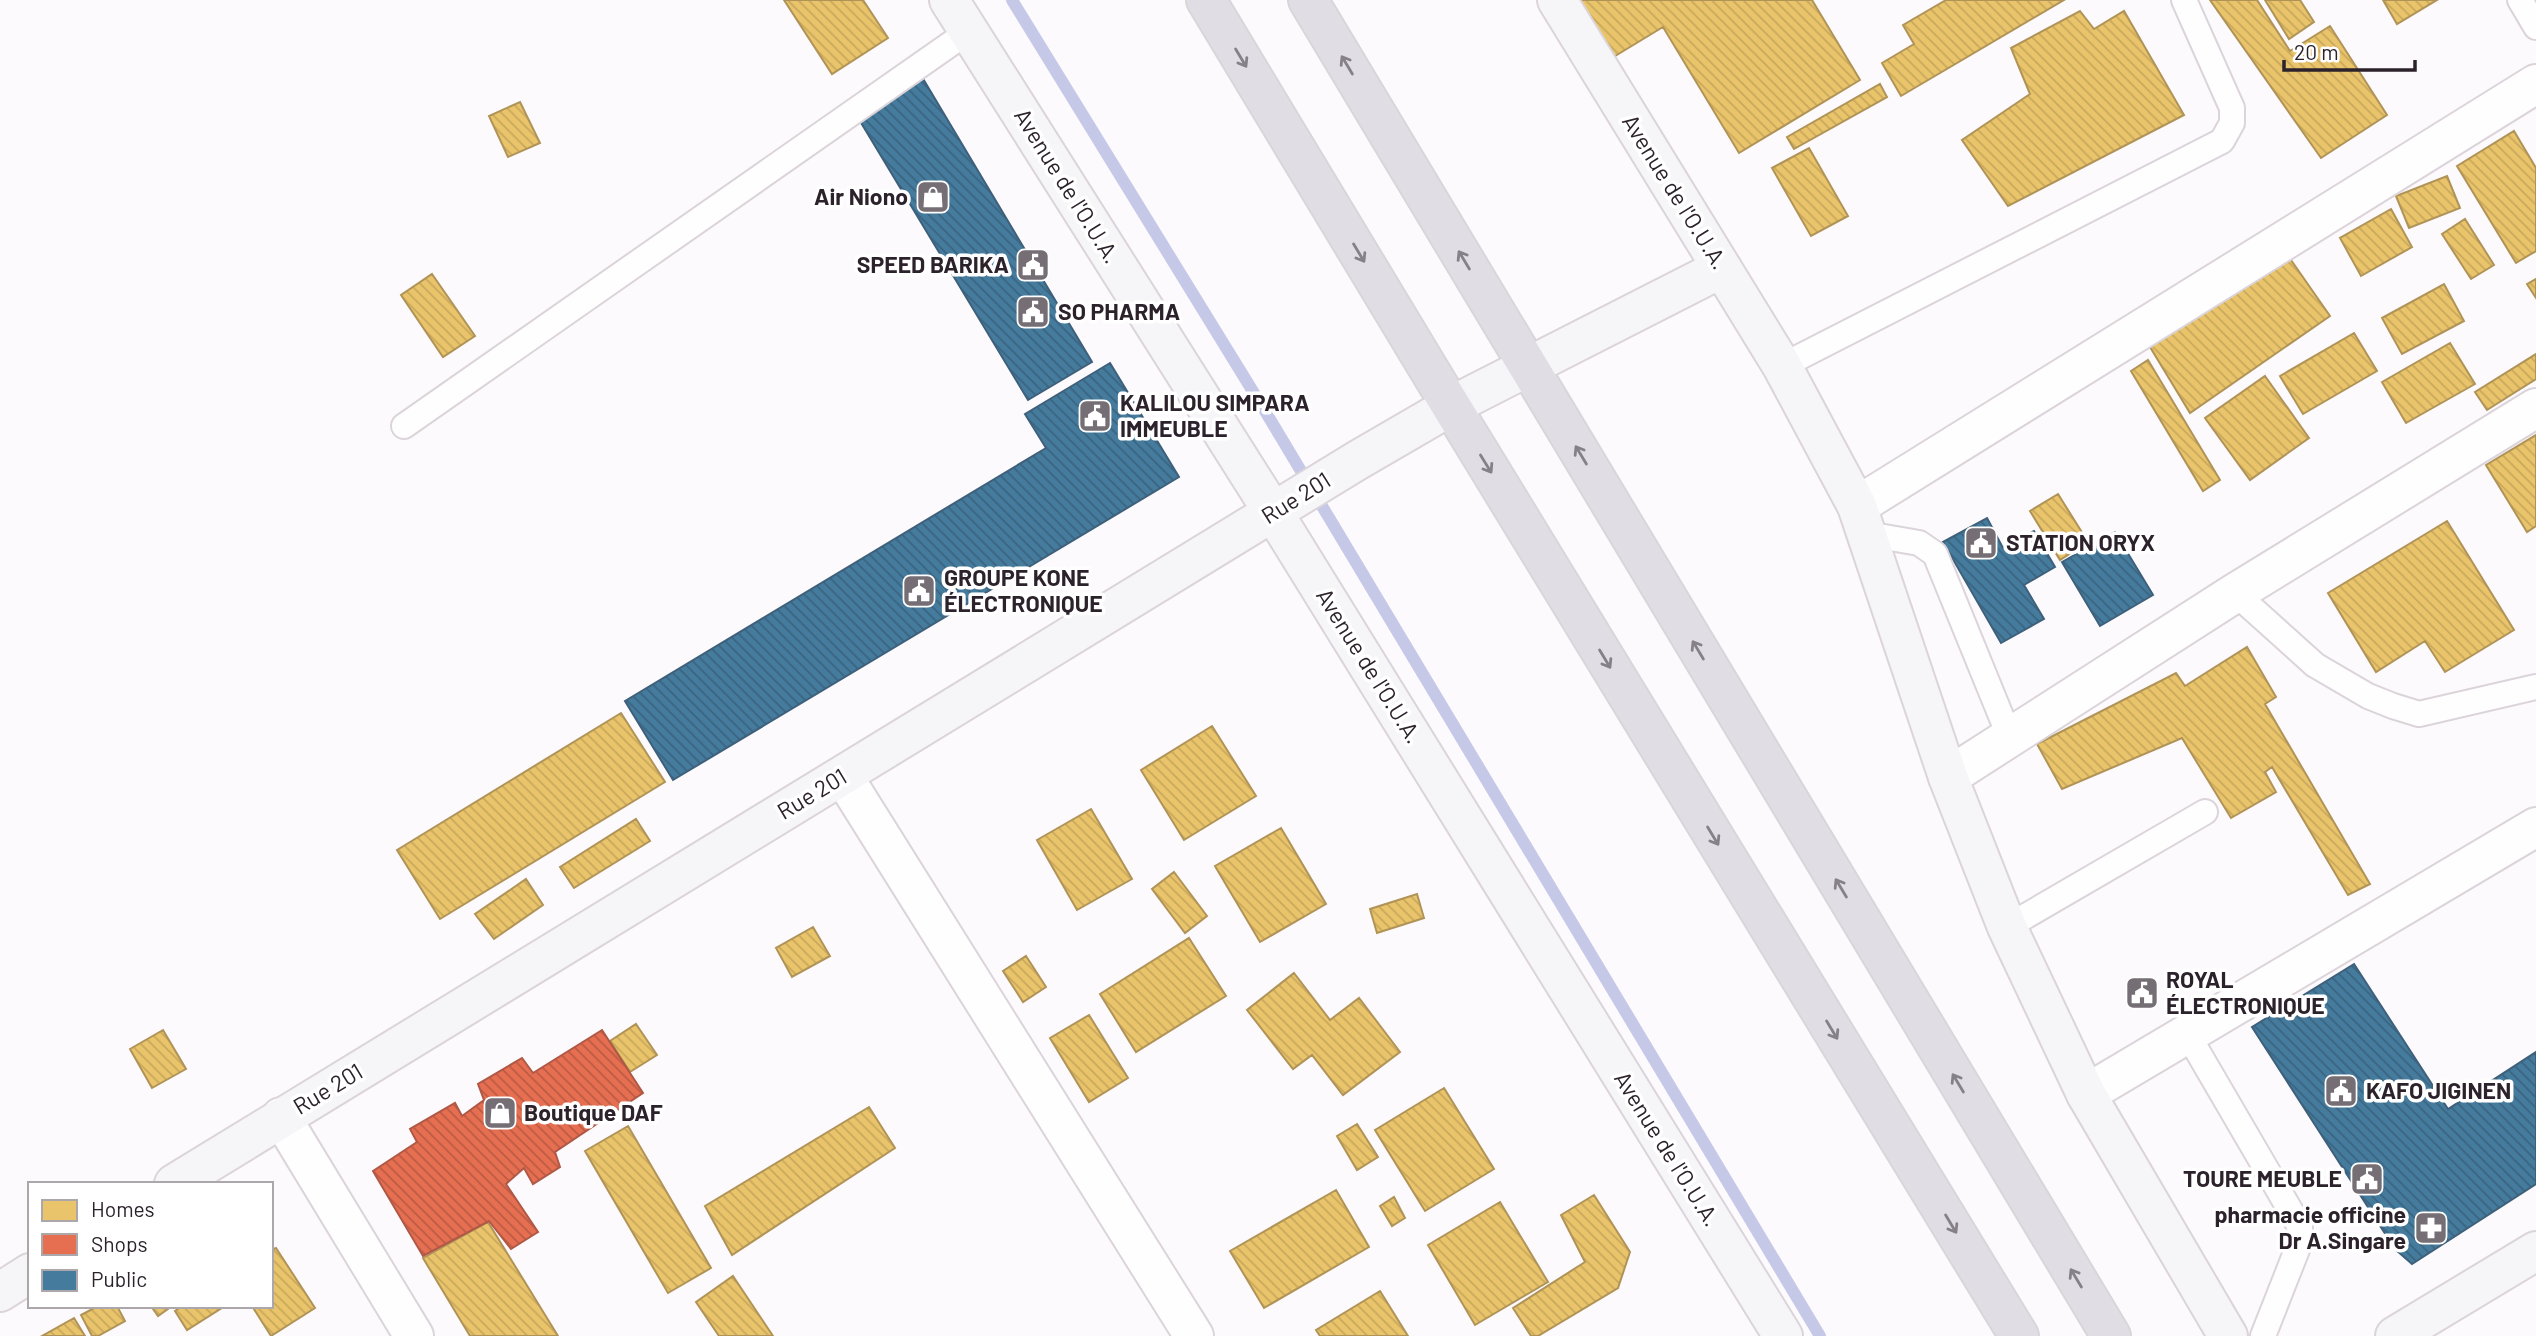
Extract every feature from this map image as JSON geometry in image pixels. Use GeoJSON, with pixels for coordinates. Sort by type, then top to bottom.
{"type":"FeatureCollection","features":[{"type":"Feature","properties":{"kind":"highway"},"geometry":{"type":"LineString","coordinates":[[1206,0],[2019,1336]]}},
{"type":"Feature","properties":{"kind":"highway"},"geometry":{"type":"LineString","coordinates":[[1308,0],[2111,1336]]}},
{"type":"Feature","properties":{"kind":"main road","name":"Avenue de l'O.U.A."},"geometry":{"type":"LineString","coordinates":[[1557,0],[1782,366],[1862,520],[1948,777],[2007,927],[2086,1094],[2228,1336]]}},
{"type":"Feature","properties":{"kind":"main road","name":"Avenue de l'O.U.A."},"geometry":{"type":"LineString","coordinates":[[959,16],[1273,512],[1783,1336]]}},
{"type":"Feature","properties":{"kind":"main road","name":"Rue 201"},"geometry":{"type":"LineString","coordinates":[[177,1182],[1451,406],[1722,268]]}},
{"type":"Feature","properties":{"kind":"main road"},"geometry":{"type":"LineString","coordinates":[[2396,1336],[2536,1251]]}},
{"type":"Feature","properties":{"kind":"main road"},"geometry":{"type":"LineString","coordinates":[[0,1292],[28,1274]]}},
{"type":"Feature","properties":{"kind":"street"},"geometry":{"type":"LineString","coordinates":[[1862,520],[2536,83]]}},
{"type":"Feature","properties":{"kind":"street"},"geometry":{"type":"LineString","coordinates":[[1948,777],[2235,593],[2536,408]]}},
{"type":"Feature","properties":{"kind":"street"},"geometry":{"type":"LineString","coordinates":[[843,776],[1194,1336]]}},
{"type":"Feature","properties":{"kind":"street"},"geometry":{"type":"LineString","coordinates":[[2086,1094],[2536,827]]}},
{"type":"Feature","properties":{"kind":"street"},"geometry":{"type":"LineString","coordinates":[[281,1117],[414,1336]]}},
{"type":"Feature","properties":{"kind":"lane"},"geometry":{"type":"LineString","coordinates":[[1782,366],[2222,141],[2232,123],[2232,108],[2183,0]]}},
{"type":"Feature","properties":{"kind":"lane"},"geometry":{"type":"LineString","coordinates":[[2520,0],[2536,27]]}},
{"type":"Feature","properties":{"kind":"lane"},"geometry":{"type":"LineString","coordinates":[[404,426],[959,16]]}},
{"type":"Feature","properties":{"kind":"lane"},"geometry":{"type":"LineString","coordinates":[[1862,520],[1919,543],[1935,554],[2010,737]]}},
{"type":"Feature","properties":{"kind":"lane"},"geometry":{"type":"LineString","coordinates":[[2235,593],[2315,664],[2368,696],[2393,706],[2419,714],[2536,687]]}},
{"type":"Feature","properties":{"kind":"lane"},"geometry":{"type":"LineString","coordinates":[[2007,927],[2205,812]]}},
{"type":"Feature","properties":{"kind":"lane"},"geometry":{"type":"LineString","coordinates":[[2188,1035],[2300,1227],[2300,1242],[2263,1336]]}},
{"type":"Feature","properties":{"kind":"building: Homes"},"geometry":{"type":"Polygon","coordinates":[[[784,0],[863,0],[888,38],[832,74],[784,0]]]}},
{"type":"Feature","properties":{"kind":"building: Homes"},"geometry":{"type":"Polygon","coordinates":[[[1563,0],[1812,0],[1860,80],[1739,153],[1663,27],[1602,64],[1563,0]]]}},
{"type":"Feature","properties":{"kind":"building: Homes"},"geometry":{"type":"Polygon","coordinates":[[[1946,0],[2064,0],[1901,96],[1882,63],[1914,44],[1903,25],[1946,0]]]}},
{"type":"Feature","properties":{"kind":"building: Homes"},"geometry":{"type":"Polygon","coordinates":[[[2210,0],[2257,0],[2290,51],[2330,26],[2387,115],[2321,158],[2210,0]]]}},
{"type":"Feature","properties":{"kind":"building: Homes"},"geometry":{"type":"Polygon","coordinates":[[[2265,0],[2300,0],[2314,22],[2289,39],[2265,0]]]}},
{"type":"Feature","properties":{"kind":"building: Homes"},"geometry":{"type":"Polygon","coordinates":[[[2383,0],[2437,0],[2397,24],[2383,0]]]}},
{"type":"Feature","properties":{"kind":"building: Homes"},"geometry":{"type":"Polygon","coordinates":[[[2080,11],[2094,29],[2124,11],[2184,115],[2008,206],[1962,140],[2030,94],[2011,48],[2080,11]]]}},
{"type":"Feature","properties":{"kind":"building: Homes"},"geometry":{"type":"Polygon","coordinates":[[[1880,84],[1887,97],[1794,149],[1787,137],[1880,84]]]}},
{"type":"Feature","properties":{"kind":"building: Homes"},"geometry":{"type":"Polygon","coordinates":[[[520,102],[540,143],[508,157],[489,116],[520,102]]]}},
{"type":"Feature","properties":{"kind":"building: Homes"},"geometry":{"type":"Polygon","coordinates":[[[2514,131],[2536,168],[2536,251],[2516,263],[2457,166],[2514,131]]]}},
{"type":"Feature","properties":{"kind":"building: Homes"},"geometry":{"type":"Polygon","coordinates":[[[1809,148],[1848,216],[1811,236],[1772,168],[1809,148]]]}},
{"type":"Feature","properties":{"kind":"building: Homes"},"geometry":{"type":"Polygon","coordinates":[[[2447,176],[2460,208],[2409,228],[2396,196],[2447,176]]]}},
{"type":"Feature","properties":{"kind":"building: Homes"},"geometry":{"type":"Polygon","coordinates":[[[2391,209],[2412,247],[2361,276],[2340,238],[2391,209]]]}},
{"type":"Feature","properties":{"kind":"building: Homes"},"geometry":{"type":"Polygon","coordinates":[[[2465,219],[2494,265],[2471,279],[2442,234],[2465,219]]]}},
{"type":"Feature","properties":{"kind":"building: Homes"},"geometry":{"type":"Polygon","coordinates":[[[2284,250],[2330,316],[2190,413],[2147,342],[2284,250]]]}},
{"type":"Feature","properties":{"kind":"building: Homes"},"geometry":{"type":"Polygon","coordinates":[[[432,274],[475,336],[443,357],[401,295],[432,274]]]}},
{"type":"Feature","properties":{"kind":"building: Homes"},"geometry":{"type":"Polygon","coordinates":[[[2536,279],[2536,298],[2527,284],[2536,279]]]}},
{"type":"Feature","properties":{"kind":"building: Homes"},"geometry":{"type":"Polygon","coordinates":[[[2444,284],[2464,321],[2402,354],[2382,318],[2444,284]]]}},
{"type":"Feature","properties":{"kind":"building: Homes"},"geometry":{"type":"Polygon","coordinates":[[[2354,333],[2377,371],[2303,414],[2280,376],[2354,333]]]}},
{"type":"Feature","properties":{"kind":"building: Homes"},"geometry":{"type":"Polygon","coordinates":[[[2450,343],[2475,384],[2406,423],[2382,382],[2450,343]]]}},
{"type":"Feature","properties":{"kind":"building: Homes"},"geometry":{"type":"Polygon","coordinates":[[[2536,354],[2536,379],[2487,410],[2475,392],[2536,354]]]}},
{"type":"Feature","properties":{"kind":"building: Homes"},"geometry":{"type":"Polygon","coordinates":[[[2148,360],[2220,480],[2203,491],[2131,371],[2148,360]]]}},
{"type":"Feature","properties":{"kind":"building: Homes"},"geometry":{"type":"Polygon","coordinates":[[[2265,376],[2309,438],[2250,480],[2205,418],[2265,376]]]}},
{"type":"Feature","properties":{"kind":"building: Homes"},"geometry":{"type":"Polygon","coordinates":[[[2536,435],[2536,526],[2527,532],[2486,465],[2536,435]]]}},
{"type":"Feature","properties":{"kind":"building: Homes"},"geometry":{"type":"Polygon","coordinates":[[[2058,494],[2088,542],[2060,560],[2030,511],[2058,494]]]}},
{"type":"Feature","properties":{"kind":"building: Homes"},"geometry":{"type":"Polygon","coordinates":[[[2447,521],[2514,630],[2445,672],[2425,641],[2376,672],[2328,593],[2447,521]]]}},
{"type":"Feature","properties":{"kind":"building: Homes"},"geometry":{"type":"Polygon","coordinates":[[[2247,647],[2276,697],[2265,704],[2370,884],[2348,895],[2272,767],[2265,772],[2276,792],[2231,818],[2182,738],[2062,789],[2037,744],[2176,673],[2185,686],[2247,647]]]}},
{"type":"Feature","properties":{"kind":"building: Homes"},"geometry":{"type":"Polygon","coordinates":[[[621,713],[665,782],[440,919],[397,850],[621,713]]]}},
{"type":"Feature","properties":{"kind":"building: Homes"},"geometry":{"type":"Polygon","coordinates":[[[1212,726],[1256,796],[1184,840],[1141,770],[1212,726]]]}},
{"type":"Feature","properties":{"kind":"building: Homes"},"geometry":{"type":"Polygon","coordinates":[[[1091,809],[1132,879],[1077,910],[1037,840],[1091,809]]]}},
{"type":"Feature","properties":{"kind":"building: Homes"},"geometry":{"type":"Polygon","coordinates":[[[636,819],[650,841],[574,888],[560,867],[636,819]]]}},
{"type":"Feature","properties":{"kind":"building: Homes"},"geometry":{"type":"Polygon","coordinates":[[[1281,828],[1326,904],[1260,942],[1215,866],[1281,828]]]}},
{"type":"Feature","properties":{"kind":"building: Homes"},"geometry":{"type":"Polygon","coordinates":[[[1174,872],[1207,916],[1185,933],[1152,889],[1174,872]]]}},
{"type":"Feature","properties":{"kind":"building: Homes"},"geometry":{"type":"Polygon","coordinates":[[[526,879],[543,905],[494,939],[475,914],[526,879]]]}},
{"type":"Feature","properties":{"kind":"building: Homes"},"geometry":{"type":"Polygon","coordinates":[[[1417,894],[1424,918],[1377,933],[1370,909],[1417,894]]]}},
{"type":"Feature","properties":{"kind":"building: Homes"},"geometry":{"type":"Polygon","coordinates":[[[813,927],[830,956],[792,977],[776,948],[813,927]]]}},
{"type":"Feature","properties":{"kind":"building: Homes"},"geometry":{"type":"Polygon","coordinates":[[[1189,938],[1226,996],[1136,1052],[1100,994],[1189,938]]]}},
{"type":"Feature","properties":{"kind":"building: Homes"},"geometry":{"type":"Polygon","coordinates":[[[1026,956],[1046,987],[1023,1002],[1003,971],[1026,956]]]}},
{"type":"Feature","properties":{"kind":"building: Homes"},"geometry":{"type":"Polygon","coordinates":[[[1294,973],[1330,1020],[1359,998],[1400,1052],[1343,1095],[1312,1055],[1293,1069],[1247,1010],[1294,973]]]}},
{"type":"Feature","properties":{"kind":"building: Homes"},"geometry":{"type":"Polygon","coordinates":[[[1089,1015],[1128,1078],[1089,1102],[1050,1038],[1089,1015]]]}},
{"type":"Feature","properties":{"kind":"building: Homes"},"geometry":{"type":"Polygon","coordinates":[[[636,1024],[657,1055],[630,1072],[610,1041],[636,1024]]]}},
{"type":"Feature","properties":{"kind":"building: Homes"},"geometry":{"type":"Polygon","coordinates":[[[163,1030],[186,1069],[152,1088],[130,1049],[163,1030]]]}},
{"type":"Feature","properties":{"kind":"building: Homes"},"geometry":{"type":"Polygon","coordinates":[[[1444,1088],[1494,1169],[1425,1211],[1375,1130],[1444,1088]]]}},
{"type":"Feature","properties":{"kind":"building: Homes"},"geometry":{"type":"Polygon","coordinates":[[[869,1107],[895,1148],[732,1255],[705,1206],[869,1107]]]}},
{"type":"Feature","properties":{"kind":"building: Homes"},"geometry":{"type":"Polygon","coordinates":[[[1357,1124],[1378,1157],[1357,1170],[1337,1136],[1357,1124]]]}},
{"type":"Feature","properties":{"kind":"building: Homes"},"geometry":{"type":"Polygon","coordinates":[[[628,1126],[711,1268],[668,1293],[585,1151],[628,1126]]]}},
{"type":"Feature","properties":{"kind":"building: Homes"},"geometry":{"type":"Polygon","coordinates":[[[1336,1190],[1369,1247],[1264,1308],[1230,1251],[1336,1190]]]}},
{"type":"Feature","properties":{"kind":"building: Homes"},"geometry":{"type":"Polygon","coordinates":[[[1594,1195],[1630,1252],[1618,1288],[1538,1336],[1531,1336],[1513,1308],[1585,1262],[1561,1215],[1594,1195]]]}},
{"type":"Feature","properties":{"kind":"building: Homes"},"geometry":{"type":"Polygon","coordinates":[[[1394,1197],[1405,1218],[1392,1226],[1380,1206],[1394,1197]]]}},
{"type":"Feature","properties":{"kind":"building: Homes"},"geometry":{"type":"Polygon","coordinates":[[[1500,1202],[1548,1282],[1475,1325],[1428,1245],[1500,1202]]]}},
{"type":"Feature","properties":{"kind":"building: Homes"},"geometry":{"type":"Polygon","coordinates":[[[488,1222],[558,1336],[470,1336],[423,1258],[488,1222]]]}},
{"type":"Feature","properties":{"kind":"building: Homes"},"geometry":{"type":"Polygon","coordinates":[[[276,1248],[315,1308],[271,1336],[253,1308],[273,1308],[273,1249],[276,1248]]]}},
{"type":"Feature","properties":{"kind":"building: Homes"},"geometry":{"type":"Polygon","coordinates":[[[733,1276],[773,1336],[719,1336],[696,1302],[733,1276]]]}},
{"type":"Feature","properties":{"kind":"building: Homes"},"geometry":{"type":"Polygon","coordinates":[[[1380,1291],[1408,1336],[1320,1336],[1316,1330],[1380,1291]]]}},
{"type":"Feature","properties":{"kind":"building: Homes"},"geometry":{"type":"Polygon","coordinates":[[[94,1308],[118,1308],[125,1321],[98,1336],[92,1336],[81,1315],[94,1308]]]}},
{"type":"Feature","properties":{"kind":"building: Homes"},"geometry":{"type":"Polygon","coordinates":[[[152,1308],[169,1308],[158,1316],[152,1308]]]}},
{"type":"Feature","properties":{"kind":"building: Homes"},"geometry":{"type":"Polygon","coordinates":[[[179,1308],[222,1308],[187,1330],[175,1311],[179,1308]]]}},
{"type":"Feature","properties":{"kind":"building: Homes"},"geometry":{"type":"Polygon","coordinates":[[[74,1318],[85,1336],[42,1336],[74,1318]]]}},
{"type":"Feature","properties":{"kind":"building: Shops"},"geometry":{"type":"Polygon","coordinates":[[[602,1030],[643,1093],[555,1152],[560,1167],[533,1184],[524,1168],[506,1184],[538,1232],[511,1249],[489,1221],[423,1256],[373,1171],[417,1142],[410,1129],[455,1103],[462,1116],[484,1100],[478,1084],[522,1058],[533,1073],[602,1030]]]}},
{"type":"Feature","properties":{"kind":"building: Public"},"geometry":{"type":"Polygon","coordinates":[[[922,77],[1092,362],[1028,400],[857,116],[922,77]]]}},
{"type":"Feature","properties":{"kind":"building: Public"},"geometry":{"type":"Polygon","coordinates":[[[1110,363],[1179,477],[673,780],[625,701],[1046,448],[1025,414],[1110,363]]]}},
{"type":"Feature","properties":{"kind":"building: Public"},"geometry":{"type":"Polygon","coordinates":[[[1987,518],[2003,548],[2034,531],[2055,567],[2024,585],[2044,619],[2001,643],[1943,542],[1987,518]]]}},
{"type":"Feature","properties":{"kind":"building: Public"},"geometry":{"type":"Polygon","coordinates":[[[2115,532],[2153,595],[2100,626],[2062,562],[2115,532]]]}},
{"type":"Feature","properties":{"kind":"building: Public"},"geometry":{"type":"Polygon","coordinates":[[[2354,964],[2448,1109],[2536,1052],[2536,1184],[2412,1264],[2395,1249],[2252,1027],[2354,964]]]}},
{"type":"Feature","properties":{"kind":"waterway"},"geometry":{"type":"LineString","coordinates":[[1012,0],[1265,411],[1820,1336]]}},
{"type":"Feature","properties":{"kind":"place","name":"Air Niono"},"geometry":{"type":"Point","coordinates":[933,197]}},
{"type":"Feature","properties":{"kind":"place","name":"SPEED BARIKA"},"geometry":{"type":"Point","coordinates":[1033,265]}},
{"type":"Feature","properties":{"kind":"place","name":"SO PHARMA"},"geometry":{"type":"Point","coordinates":[1033,312]}},
{"type":"Feature","properties":{"kind":"place","name":"KALILOU SIMPARA IMMEUBLE"},"geometry":{"type":"Point","coordinates":[1095,416]}},
{"type":"Feature","properties":{"kind":"place","name":"STATION ORYX"},"geometry":{"type":"Point","coordinates":[1981,543]}},
{"type":"Feature","properties":{"kind":"place","name":"GROUPE KONE ÉLECTRONIQUE"},"geometry":{"type":"Point","coordinates":[919,591]}},
{"type":"Feature","properties":{"kind":"place","name":"ROYAL ÉLECTRONIQUE"},"geometry":{"type":"Point","coordinates":[2142,993]}},
{"type":"Feature","properties":{"kind":"place","name":"KAFO JIGINEN"},"geometry":{"type":"Point","coordinates":[2341,1091]}},
{"type":"Feature","properties":{"kind":"place","name":"Boutique DAF"},"geometry":{"type":"Point","coordinates":[500,1113]}},
{"type":"Feature","properties":{"kind":"place","name":"TOURE MEUBLE"},"geometry":{"type":"Point","coordinates":[2367,1179]}},
{"type":"Feature","properties":{"kind":"place","name":"pharmacie officine Dr A.Singare"},"geometry":{"type":"Point","coordinates":[2431,1228]}}]}
